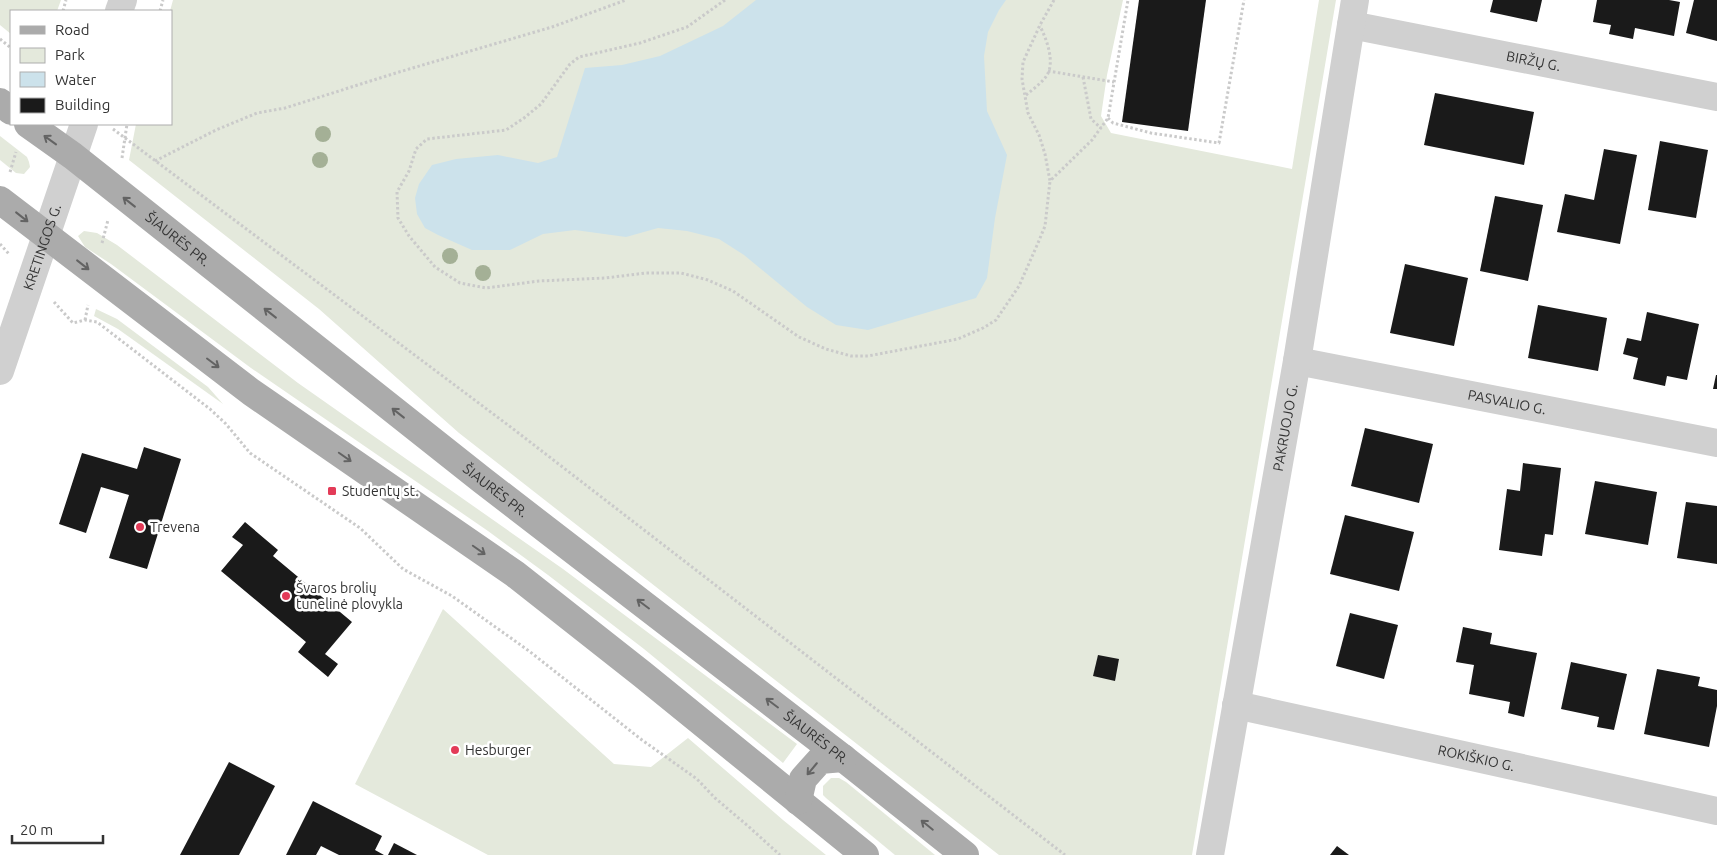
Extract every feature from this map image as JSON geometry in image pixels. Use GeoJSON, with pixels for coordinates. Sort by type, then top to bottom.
{"type":"FeatureCollection","features":[{"type":"Feature","properties":{"kind":"main road"},"geometry":{"type":"LineString","coordinates":[[0,102],[10,110]]}},
{"type":"Feature","properties":{"kind":"main road","name":"ŠIAURĖS PR."},"geometry":{"type":"LineString","coordinates":[[29,125],[73,156],[552,534],[843,758],[965,855]]}},
{"type":"Feature","properties":{"kind":"main road"},"geometry":{"type":"LineString","coordinates":[[0,200],[94,274],[251,392],[515,574],[642,674],[865,855]]}},
{"type":"Feature","properties":{"kind":"main road"},"geometry":{"type":"LineString","coordinates":[[798,801],[803,779],[820,760],[843,758]]}},
{"type":"Feature","properties":{"kind":"street","name":"BIRŽŲ G."},"geometry":{"type":"LineString","coordinates":[[1353,12],[1717,97]]}},
{"type":"Feature","properties":{"kind":"street","name":"PAKRUOJO G."},"geometry":{"type":"LineString","coordinates":[[1210,855],[1297,361],[1353,12]]}},
{"type":"Feature","properties":{"kind":"street","name":"KRETINGOS G."},"geometry":{"type":"LineString","coordinates":[[0,371],[84,125]]}},
{"type":"Feature","properties":{"kind":"street","name":"PASVALIO G."},"geometry":{"type":"LineString","coordinates":[[1297,361],[1717,443]]}},
{"type":"Feature","properties":{"kind":"street","name":"ROKIŠKIO G."},"geometry":{"type":"LineString","coordinates":[[1236,706],[1717,810]]}},
{"type":"Feature","properties":{"kind":"path"},"geometry":{"type":"LineString","coordinates":[[155,161],[216,130],[257,113],[286,108],[399,72],[552,27],[626,0]]}},
{"type":"Feature","properties":{"kind":"path"},"geometry":{"type":"LineString","coordinates":[[725,0],[687,27],[640,43],[579,57],[570,64],[541,104],[506,130],[427,139],[416,148],[409,171],[397,192],[398,218],[435,268],[460,283],[486,288],[539,280],[605,278],[646,273],[681,273],[708,280],[732,291],[799,337],[826,349],[851,356],[868,356],[958,339],[996,320],[1019,286],[1045,226],[1050,181],[1045,154],[1028,113],[1022,79],[1023,62],[1054,0]]}},
{"type":"Feature","properties":{"kind":"path"},"geometry":{"type":"LineString","coordinates":[[1050,181],[1087,145],[1108,118],[1128,0]]}},
{"type":"Feature","properties":{"kind":"path"},"geometry":{"type":"LineString","coordinates":[[1108,118],[1113,123],[1151,132],[1219,143],[1244,0]]}},
{"type":"Feature","properties":{"kind":"path"},"geometry":{"type":"LineString","coordinates":[[1026,95],[1046,78],[1050,66],[1046,39],[1040,25]]}},
{"type":"Feature","properties":{"kind":"path"},"geometry":{"type":"LineString","coordinates":[[0,39],[10,47]]}},
{"type":"Feature","properties":{"kind":"path"},"geometry":{"type":"LineString","coordinates":[[1048,71],[1114,82]]}},
{"type":"Feature","properties":{"kind":"path"},"geometry":{"type":"LineString","coordinates":[[1083,77],[1091,119],[1101,128]]}},
{"type":"Feature","properties":{"kind":"path"},"geometry":{"type":"LineString","coordinates":[[108,125],[512,428],[1065,855]]}},
{"type":"Feature","properties":{"kind":"path"},"geometry":{"type":"LineString","coordinates":[[85,320],[94,274],[116,191],[127,125]]}},
{"type":"Feature","properties":{"kind":"path"},"geometry":{"type":"LineString","coordinates":[[0,200],[17,149]]}},
{"type":"Feature","properties":{"kind":"path"},"geometry":{"type":"LineString","coordinates":[[0,244],[73,322],[85,320],[97,322],[210,409],[226,424],[250,453],[360,528],[404,569],[452,596],[529,651],[642,740],[697,778],[715,798],[780,855]]}},
{"type":"Feature","properties":{"kind":"green space"},"geometry":{"type":"Polygon","coordinates":[[[0,0],[61,0],[57,10],[10,10],[10,33],[0,25],[0,0]]]}},
{"type":"Feature","properties":{"kind":"green space"},"geometry":{"type":"Polygon","coordinates":[[[173,0],[1123,0],[1107,75],[1101,116],[1111,133],[1292,169],[1319,0],[1336,0],[1192,855],[999,855],[459,433],[319,309],[129,160],[136,125],[172,125],[172,10],[170,10],[173,0]]]}},
{"type":"Feature","properties":{"kind":"green space"},"geometry":{"type":"Polygon","coordinates":[[[0,136],[27,157],[30,167],[24,174],[16,173],[0,160],[0,136]]]}},
{"type":"Feature","properties":{"kind":"green space"},"geometry":{"type":"Polygon","coordinates":[[[84,231],[97,233],[117,245],[298,383],[563,569],[797,744],[783,763],[644,649],[548,575],[488,531],[251,368],[111,264],[85,247],[78,236],[84,231]]]}},
{"type":"Feature","properties":{"kind":"green space"},"geometry":{"type":"Polygon","coordinates":[[[96,309],[117,319],[208,387],[223,404],[118,329],[94,316],[96,309]]]}},
{"type":"Feature","properties":{"kind":"green space"},"geometry":{"type":"Polygon","coordinates":[[[443,609],[614,764],[651,767],[688,738],[826,855],[488,855],[355,784],[443,609]]]}},
{"type":"Feature","properties":{"kind":"green space"},"geometry":{"type":"Polygon","coordinates":[[[831,778],[839,778],[846,782],[935,855],[895,855],[823,795],[823,786],[831,778]]]}},
{"type":"Feature","properties":{"kind":"water"},"geometry":{"type":"Polygon","coordinates":[[[756,0],[1006,0],[988,32],[984,56],[987,111],[1007,155],[995,218],[987,278],[976,298],[868,330],[836,325],[807,307],[744,255],[719,239],[687,231],[658,228],[626,237],[575,230],[543,234],[510,250],[472,250],[425,228],[417,214],[415,198],[419,184],[432,165],[456,159],[498,155],[538,163],[557,157],[585,68],[622,65],[660,56],[723,26],[756,0]]]}},
{"type":"Feature","properties":{"kind":"building"},"geometry":{"type":"Polygon","coordinates":[[[1139,0],[1206,0],[1188,131],[1122,122],[1139,0]]]}},
{"type":"Feature","properties":{"kind":"building"},"geometry":{"type":"Polygon","coordinates":[[[1493,0],[1542,0],[1537,22],[1490,12],[1493,0]]]}},
{"type":"Feature","properties":{"kind":"building"},"geometry":{"type":"Polygon","coordinates":[[[1597,0],[1669,0],[1680,2],[1674,36],[1635,28],[1633,39],[1609,34],[1611,25],[1593,22],[1597,0]]]}},
{"type":"Feature","properties":{"kind":"building"},"geometry":{"type":"Polygon","coordinates":[[[1694,0],[1717,0],[1717,41],[1686,33],[1694,0]]]}},
{"type":"Feature","properties":{"kind":"building"},"geometry":{"type":"Polygon","coordinates":[[[1435,93],[1534,112],[1524,165],[1424,145],[1435,93]]]}},
{"type":"Feature","properties":{"kind":"building"},"geometry":{"type":"Polygon","coordinates":[[[1660,141],[1708,150],[1696,218],[1648,210],[1660,141]]]}},
{"type":"Feature","properties":{"kind":"building"},"geometry":{"type":"Polygon","coordinates":[[[1604,149],[1637,155],[1620,244],[1557,232],[1565,194],[1594,200],[1604,149]]]}},
{"type":"Feature","properties":{"kind":"building"},"geometry":{"type":"Polygon","coordinates":[[[1495,196],[1543,205],[1528,281],[1480,271],[1495,196]]]}},
{"type":"Feature","properties":{"kind":"building"},"geometry":{"type":"Polygon","coordinates":[[[1405,264],[1468,278],[1454,346],[1390,333],[1405,264]]]}},
{"type":"Feature","properties":{"kind":"building"},"geometry":{"type":"Polygon","coordinates":[[[1538,305],[1607,318],[1598,371],[1528,358],[1538,305]]]}},
{"type":"Feature","properties":{"kind":"building"},"geometry":{"type":"Polygon","coordinates":[[[1647,312],[1699,324],[1687,380],[1667,376],[1665,386],[1633,379],[1638,358],[1623,354],[1627,338],[1641,341],[1647,312]]]}},
{"type":"Feature","properties":{"kind":"building"},"geometry":{"type":"Polygon","coordinates":[[[1716,375],[1717,389],[1713,389],[1716,375]]]}},
{"type":"Feature","properties":{"kind":"building"},"geometry":{"type":"Polygon","coordinates":[[[1365,428],[1433,444],[1419,503],[1351,486],[1365,428]]]}},
{"type":"Feature","properties":{"kind":"building","name":"Trevena"},"geometry":{"type":"Polygon","coordinates":[[[144,447],[181,459],[147,569],[109,558],[129,495],[101,487],[86,533],[59,524],[82,453],[137,469],[144,447]]]}},
{"type":"Feature","properties":{"kind":"building"},"geometry":{"type":"Polygon","coordinates":[[[1523,463],[1561,468],[1553,535],[1545,534],[1542,556],[1499,550],[1507,489],[1520,491],[1523,463]]]}},
{"type":"Feature","properties":{"kind":"building"},"geometry":{"type":"Polygon","coordinates":[[[1595,481],[1657,492],[1648,545],[1585,534],[1595,481]]]}},
{"type":"Feature","properties":{"kind":"building"},"geometry":{"type":"Polygon","coordinates":[[[1686,502],[1717,506],[1717,564],[1677,558],[1686,502]]]}},
{"type":"Feature","properties":{"kind":"building"},"geometry":{"type":"Polygon","coordinates":[[[1345,515],[1414,532],[1399,591],[1330,574],[1345,515]]]}},
{"type":"Feature","properties":{"kind":"building","name":"Švaros brolių tunelinė plovykla"},"geometry":{"type":"Polygon","coordinates":[[[245,522],[278,550],[273,556],[352,622],[325,654],[338,664],[328,677],[298,652],[306,642],[221,571],[243,545],[232,537],[245,522]]]}},
{"type":"Feature","properties":{"kind":"building"},"geometry":{"type":"Polygon","coordinates":[[[1350,613],[1398,625],[1384,679],[1336,666],[1350,613]]]}},
{"type":"Feature","properties":{"kind":"building"},"geometry":{"type":"Polygon","coordinates":[[[1463,627],[1492,633],[1490,644],[1537,653],[1524,717],[1508,713],[1510,702],[1469,694],[1474,665],[1456,662],[1463,627]]]}},
{"type":"Feature","properties":{"kind":"building"},"geometry":{"type":"Polygon","coordinates":[[[1098,655],[1119,659],[1115,681],[1093,676],[1098,655]]]}},
{"type":"Feature","properties":{"kind":"building"},"geometry":{"type":"Polygon","coordinates":[[[1571,662],[1627,674],[1614,730],[1597,727],[1599,717],[1561,709],[1571,662]]]}},
{"type":"Feature","properties":{"kind":"building"},"geometry":{"type":"Polygon","coordinates":[[[1657,669],[1700,677],[1698,686],[1717,690],[1717,706],[1709,747],[1644,734],[1657,669]]]}},
{"type":"Feature","properties":{"kind":"building"},"geometry":{"type":"Polygon","coordinates":[[[229,762],[275,786],[239,855],[180,855],[229,762]]]}},
{"type":"Feature","properties":{"kind":"building"},"geometry":{"type":"Polygon","coordinates":[[[313,801],[382,836],[375,850],[384,855],[339,855],[321,846],[316,855],[286,855],[313,801]]]}},
{"type":"Feature","properties":{"kind":"building"},"geometry":{"type":"Polygon","coordinates":[[[394,843],[417,855],[388,855],[394,843]]]}},
{"type":"Feature","properties":{"kind":"building"},"geometry":{"type":"Polygon","coordinates":[[[1337,846],[1349,855],[1330,855],[1337,846]]]}},
{"type":"Feature","properties":{"kind":"place","name":"Studentų st."},"geometry":{"type":"Point","coordinates":[332,491]}},
{"type":"Feature","properties":{"kind":"place","name":"Trevena"},"geometry":{"type":"Point","coordinates":[140,527]}},
{"type":"Feature","properties":{"kind":"place","name":"Švaros brolių tunelinė plovykla"},"geometry":{"type":"Point","coordinates":[286,596]}},
{"type":"Feature","properties":{"kind":"place","name":"Hesburger"},"geometry":{"type":"Point","coordinates":[455,750]}}]}
